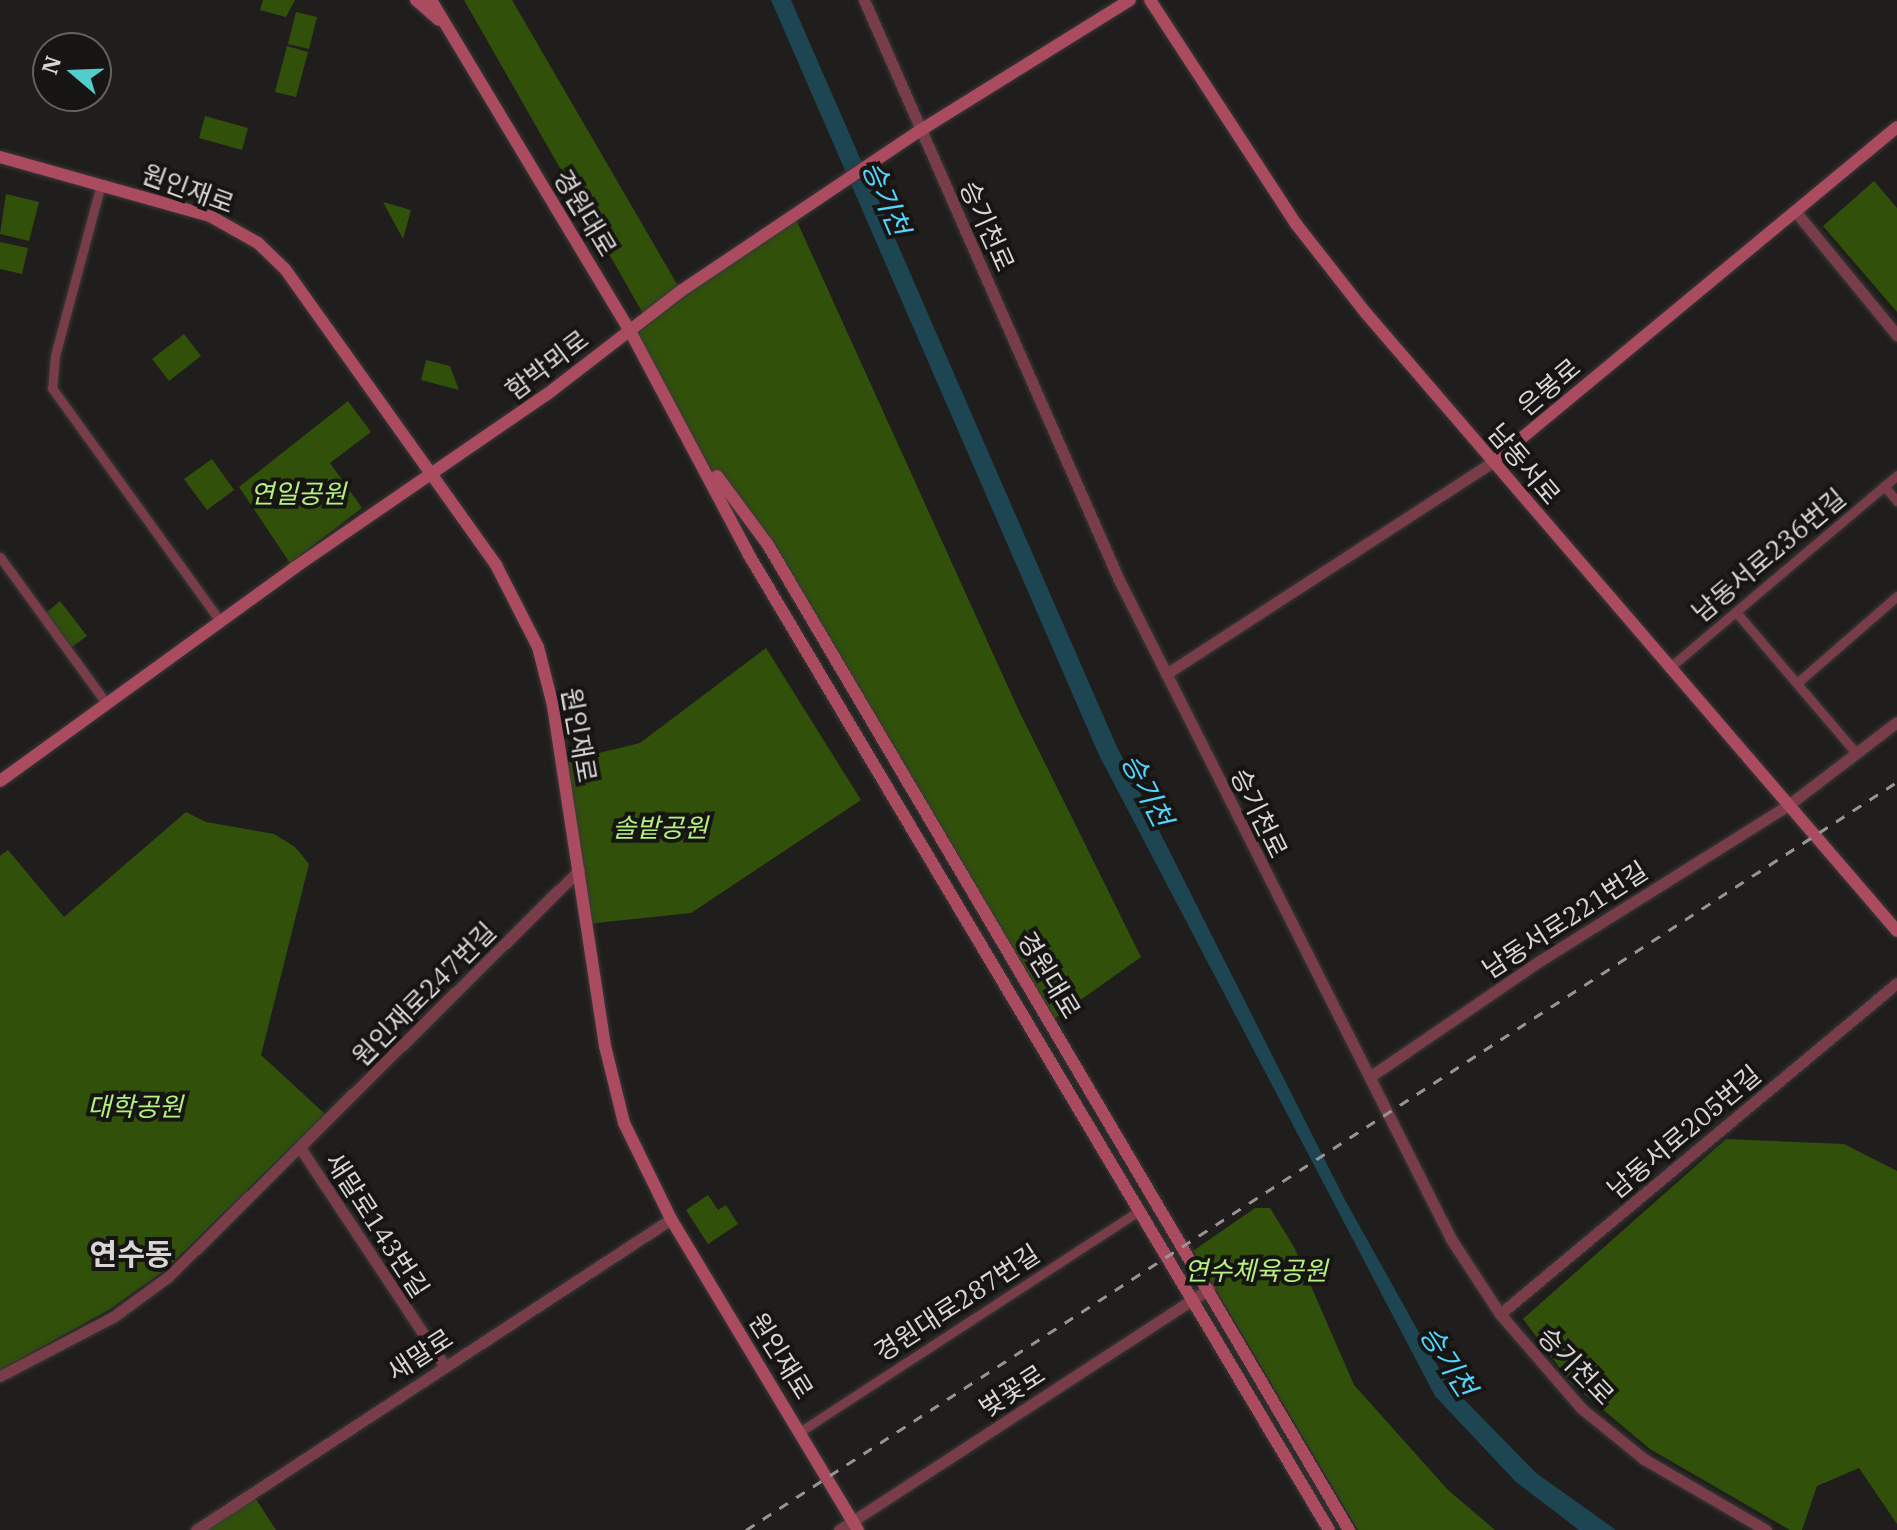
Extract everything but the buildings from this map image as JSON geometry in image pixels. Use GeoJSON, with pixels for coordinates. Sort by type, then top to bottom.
{"type":"FeatureCollection","features":[{"type":"Feature","properties":{"kind":"main road"},"geometry":{"type":"LineString","coordinates":[[416,0],[447,27]]}},
{"type":"Feature","properties":{"kind":"main road","name":"경원대로"},"geometry":{"type":"LineString","coordinates":[[431,0],[630,331],[698,451],[749,555],[1329,1530]]}},
{"type":"Feature","properties":{"kind":"main road"},"geometry":{"type":"LineString","coordinates":[[443,0],[447,27]]}},
{"type":"Feature","properties":{"kind":"main road","name":"함박뫼로"},"geometry":{"type":"LineString","coordinates":[[0,781],[220,621],[433,474],[794,215],[906,139],[1130,0]]}},
{"type":"Feature","properties":{"kind":"main road","name":"남동서로"},"geometry":{"type":"LineString","coordinates":[[1150,0],[1296,224],[1669,668],[1897,931]]}},
{"type":"Feature","properties":{"kind":"main road","name":"은봉로"},"geometry":{"type":"LineString","coordinates":[[1494,461],[1897,127]]}},
{"type":"Feature","properties":{"kind":"main road","name":"원인재로"},"geometry":{"type":"LineString","coordinates":[[0,157],[210,216],[258,243],[285,269],[496,565],[538,647],[553,706],[613,1088],[642,1166],[856,1526]]}},
{"type":"Feature","properties":{"kind":"main road","name":"경원대로"},"geometry":{"type":"LineString","coordinates":[[698,451],[768,545],[1349,1530]]}},
{"type":"Feature","properties":{"kind":"street","name":"승기천로"},"geometry":{"type":"LineString","coordinates":[[864,0],[1166,674],[1371,1076],[1430,1202],[1500,1314],[1581,1408],[1644,1459],[1766,1530]]}},
{"type":"Feature","properties":{"kind":"street"},"geometry":{"type":"LineString","coordinates":[[101,184],[55,356],[52,388],[220,621]]}},
{"type":"Feature","properties":{"kind":"street"},"geometry":{"type":"LineString","coordinates":[[1795,211],[1897,335]]}},
{"type":"Feature","properties":{"kind":"street","name":"은봉로"},"geometry":{"type":"LineString","coordinates":[[1166,674],[1494,461]]}},
{"type":"Feature","properties":{"kind":"street","name":"남동서로236번길"},"geometry":{"type":"LineString","coordinates":[[1669,668],[1897,475]]}},
{"type":"Feature","properties":{"kind":"street"},"geometry":{"type":"LineString","coordinates":[[1884,486],[1897,501]]}},
{"type":"Feature","properties":{"kind":"street"},"geometry":{"type":"LineString","coordinates":[[0,557],[106,703]]}},
{"type":"Feature","properties":{"kind":"street"},"geometry":{"type":"LineString","coordinates":[[1797,683],[1897,596]]}},
{"type":"Feature","properties":{"kind":"street"},"geometry":{"type":"LineString","coordinates":[[1736,612],[1856,753]]}},
{"type":"Feature","properties":{"kind":"street","name":"남동서로221번길"},"geometry":{"type":"LineString","coordinates":[[1371,1076],[1538,962],[1787,806],[1897,722]]}},
{"type":"Feature","properties":{"kind":"street","name":"원인재로247번길"},"geometry":{"type":"LineString","coordinates":[[0,1376],[113,1317],[169,1276],[301,1149],[579,870]]}},
{"type":"Feature","properties":{"kind":"street","name":"남동서로205번길"},"geometry":{"type":"LineString","coordinates":[[1500,1314],[1897,983]]}},
{"type":"Feature","properties":{"kind":"street","name":"새말로143번길"},"geometry":{"type":"LineString","coordinates":[[301,1149],[444,1365]]}},
{"type":"Feature","properties":{"kind":"street","name":"경원대로287번길"},"geometry":{"type":"LineString","coordinates":[[801,1431],[1138,1211]]}},
{"type":"Feature","properties":{"kind":"street","name":"새말로"},"geometry":{"type":"LineString","coordinates":[[196,1530],[671,1219]]}},
{"type":"Feature","properties":{"kind":"street","name":"벚꽃로"},"geometry":{"type":"LineString","coordinates":[[839,1530],[856,1526],[1209,1289]]}},
{"type":"Feature","properties":{"kind":"green space"},"geometry":{"type":"Polygon","coordinates":[[[263,0],[295,0],[286,17],[260,10],[263,0]]]}},
{"type":"Feature","properties":{"kind":"green space"},"geometry":{"type":"Polygon","coordinates":[[[464,0],[512,0],[681,291],[645,317],[464,0]]]}},
{"type":"Feature","properties":{"kind":"green space"},"geometry":{"type":"Polygon","coordinates":[[[296,12],[317,17],[309,49],[288,44],[296,12]]]}},
{"type":"Feature","properties":{"kind":"green space"},"geometry":{"type":"Polygon","coordinates":[[[287,46],[308,52],[296,97],[275,92],[287,46]]]}},
{"type":"Feature","properties":{"kind":"green space"},"geometry":{"type":"Polygon","coordinates":[[[205,116],[248,128],[242,150],[199,138],[205,116]]]}},
{"type":"Feature","properties":{"kind":"green space"},"geometry":{"type":"Polygon","coordinates":[[[1874,181],[1897,208],[1897,312],[1823,226],[1874,181]]]}},
{"type":"Feature","properties":{"kind":"green space"},"geometry":{"type":"Polygon","coordinates":[[[6,194],[39,202],[29,241],[0,234],[6,194]]]}},
{"type":"Feature","properties":{"kind":"green space"},"geometry":{"type":"Polygon","coordinates":[[[383,202],[411,210],[403,239],[383,202]]]}},
{"type":"Feature","properties":{"kind":"green space"},"geometry":{"type":"Polygon","coordinates":[[[794,215],[1019,711],[1141,957],[1051,1021],[768,545],[698,451],[630,331],[794,215]]]}},
{"type":"Feature","properties":{"kind":"green space"},"geometry":{"type":"Polygon","coordinates":[[[0,242],[28,248],[22,274],[0,269],[0,242]]]}},
{"type":"Feature","properties":{"kind":"green space"},"geometry":{"type":"Polygon","coordinates":[[[184,334],[201,356],[169,381],[152,359],[184,334]]]}},
{"type":"Feature","properties":{"kind":"green space"},"geometry":{"type":"Polygon","coordinates":[[[426,360],[450,366],[459,390],[421,380],[426,360]]]}},
{"type":"Feature","properties":{"kind":"green space","name":"연일공원"},"geometry":{"type":"Polygon","coordinates":[[[348,401],[371,432],[330,463],[362,508],[290,563],[239,487],[348,401]]]}},
{"type":"Feature","properties":{"kind":"green space"},"geometry":{"type":"Polygon","coordinates":[[[212,459],[234,490],[207,510],[184,479],[212,459]]]}},
{"type":"Feature","properties":{"kind":"green space"},"geometry":{"type":"Polygon","coordinates":[[[60,601],[87,636],[72,647],[46,613],[60,601]]]}},
{"type":"Feature","properties":{"kind":"green space","name":"솔밭공원"},"geometry":{"type":"Polygon","coordinates":[[[766,648],[861,800],[691,913],[586,924],[562,762],[640,743],[766,648]]]}},
{"type":"Feature","properties":{"kind":"green space","name":"대학공원"},"geometry":{"type":"Polygon","coordinates":[[[186,812],[206,822],[274,834],[295,847],[309,864],[261,1055],[325,1114],[165,1270],[110,1309],[0,1370],[0,856],[8,850],[64,917],[186,812]]]}},
{"type":"Feature","properties":{"kind":"green space"},"geometry":{"type":"Polygon","coordinates":[[[1726,1139],[1844,1144],[1897,1171],[1897,1524],[1859,1468],[1817,1486],[1802,1530],[1790,1530],[1650,1449],[1571,1383],[1523,1319],[1726,1139]]]}},
{"type":"Feature","properties":{"kind":"green space"},"geometry":{"type":"Polygon","coordinates":[[[708,1195],[718,1210],[726,1205],[738,1224],[708,1244],[686,1210],[708,1195]]]}},
{"type":"Feature","properties":{"kind":"green space","name":"연수체육공원"},"geometry":{"type":"Polygon","coordinates":[[[1255,1208],[1270,1208],[1294,1247],[1354,1385],[1448,1490],[1495,1530],[1358,1530],[1193,1251],[1255,1208]]]}},
{"type":"Feature","properties":{"kind":"green space"},"geometry":{"type":"Polygon","coordinates":[[[252,1493],[276,1530],[196,1530],[252,1493]]]}},
{"type":"Feature","properties":{"kind":"water"},"geometry":{"type":"Polygon","coordinates":[[[771,0],[791,0],[1116,745],[1345,1200],[1446,1381],[1536,1473],[1616,1530],[1579,1530],[1516,1482],[1435,1396],[1099,755],[771,0]]]}},
{"type":"Feature","properties":{"kind":"railway"},"geometry":{"type":"LineString","coordinates":[[746,1530],[1897,782]]}},
{"type":"Feature","properties":{"kind":"district","name":"연수동"},"geometry":{"type":"Point","coordinates":[131,1254]}},
{"type":"Feature","properties":{"kind":"water label","name":"승기천"},"geometry":{"type":"Point","coordinates":[886,198]}},
{"type":"Feature","properties":{"kind":"water label","name":"승기천"},"geometry":{"type":"Point","coordinates":[1147,790]}},
{"type":"Feature","properties":{"kind":"water label","name":"승기천"},"geometry":{"type":"Point","coordinates":[1448,1361]}}]}
